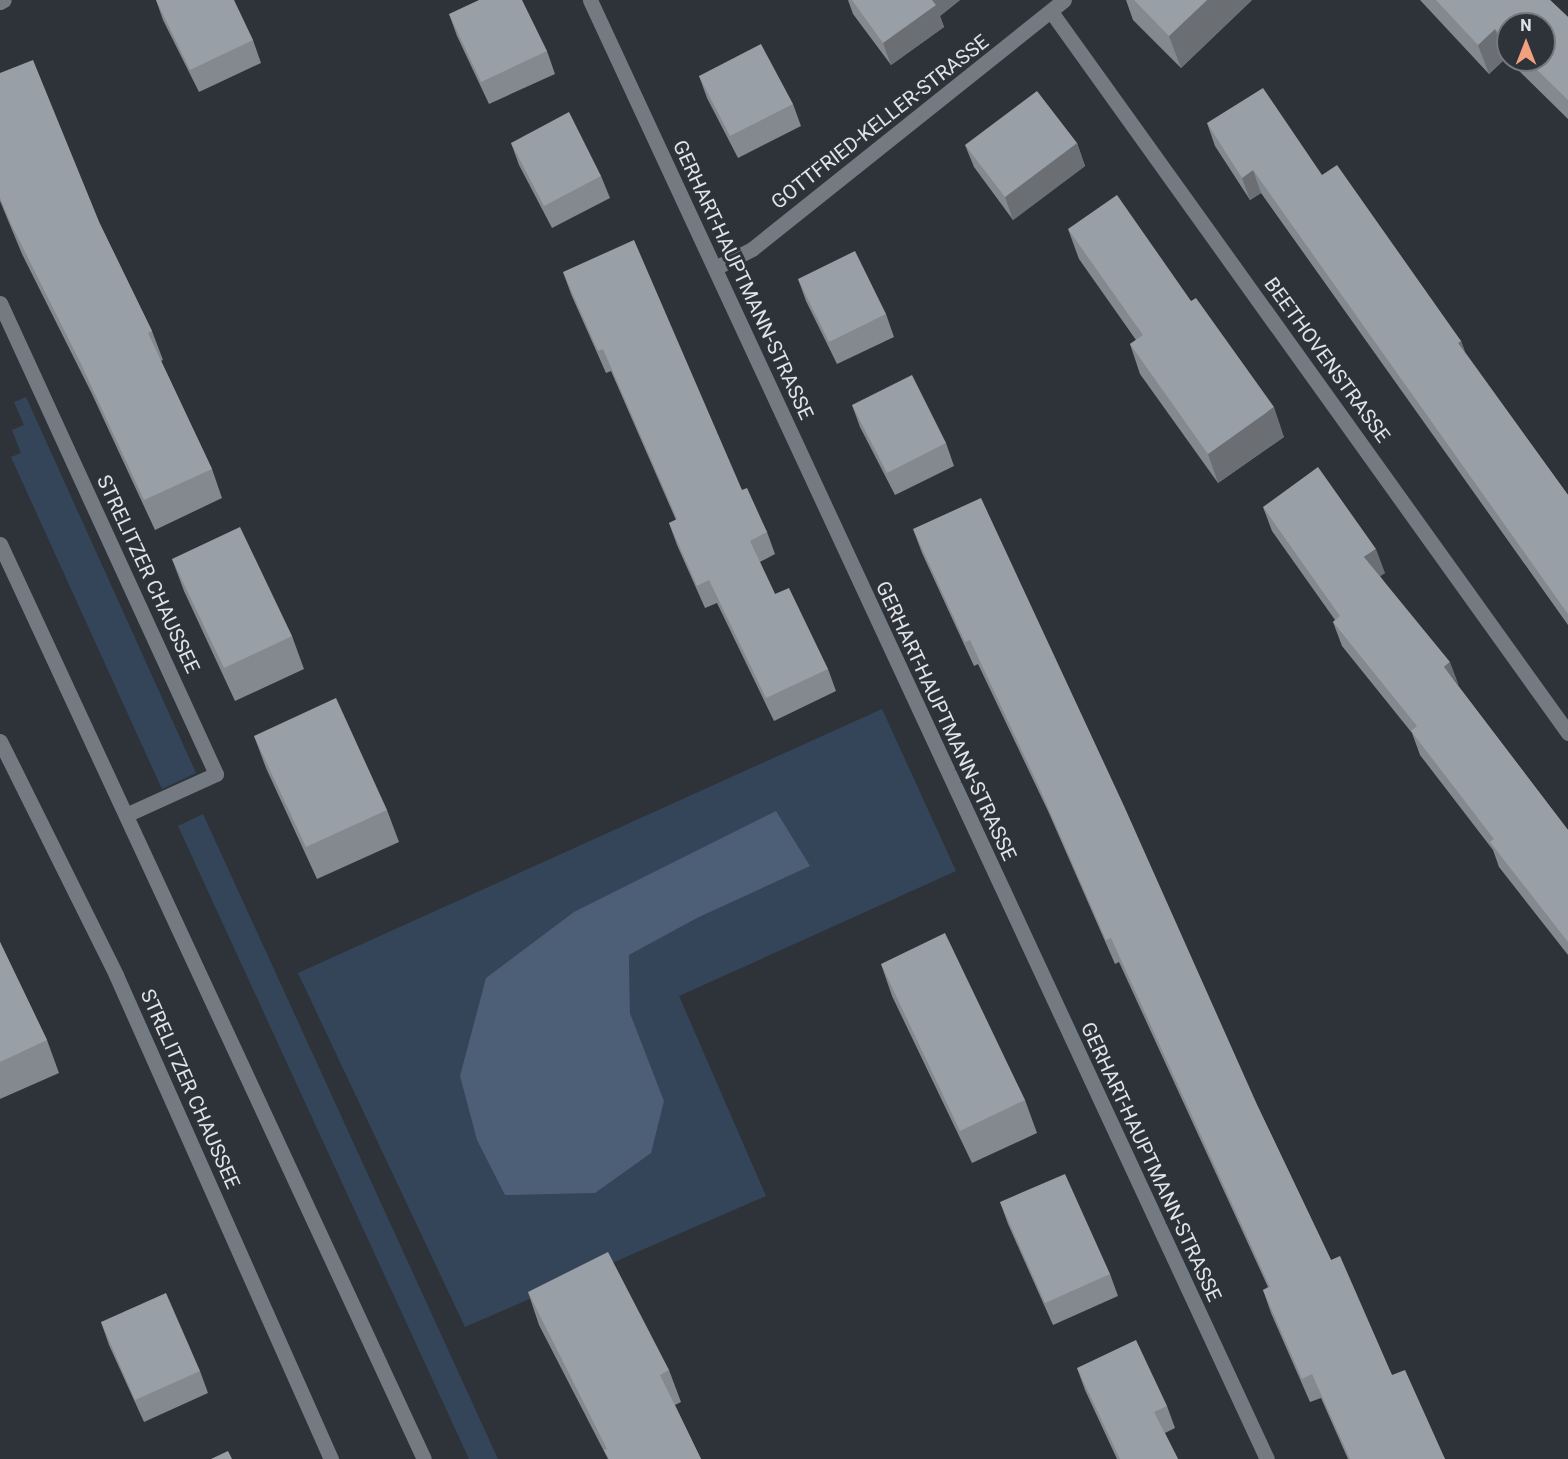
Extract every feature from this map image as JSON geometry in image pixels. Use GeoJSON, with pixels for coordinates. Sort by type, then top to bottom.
{"type":"FeatureCollection","features":[{"type":"Feature","properties":{"kind":"street","name":"GERHART-HAUPTMANN-STRASSE"},"geometry":{"type":"LineString","coordinates":[[590,0],[973,830],[1267,1459]]}},
{"type":"Feature","properties":{"kind":"street","name":"GOTTFRIED-KELLER-STRASSE"},"geometry":{"type":"LineString","coordinates":[[715,268],[752,249],[1052,13],[1064,0]]}},
{"type":"Feature","properties":{"kind":"street","name":"BEETHOVENSTRASSE"},"geometry":{"type":"LineString","coordinates":[[1052,13],[1568,733]]}},
{"type":"Feature","properties":{"kind":"street","name":"STRELITZER CHAUSSEE"},"geometry":{"type":"LineString","coordinates":[[0,303],[216,774],[128,814]]}},
{"type":"Feature","properties":{"kind":"street"},"geometry":{"type":"LineString","coordinates":[[0,544],[128,814],[424,1459]]}},
{"type":"Feature","properties":{"kind":"street","name":"STRELITZER CHAUSSEE"},"geometry":{"type":"LineString","coordinates":[[0,741],[116,975],[331,1459]]}},
{"type":"Feature","properties":{"kind":"shaded area"},"geometry":{"type":"Polygon","coordinates":[[[26,397],[196,773],[162,789],[11,457],[21,453],[12,430],[24,425],[14,402],[26,397]]]}},
{"type":"Feature","properties":{"kind":"shaded area"},"geometry":{"type":"Polygon","coordinates":[[[882,709],[956,871],[679,996],[766,1196],[465,1327],[298,973],[882,709]],[[574,912],[664,1101],[630,1013],[629,955],[699,917],[574,912]]]}},
{"type":"Feature","properties":{"kind":"shaded area"},"geometry":{"type":"Polygon","coordinates":[[[776,811],[810,866],[699,917],[629,955],[630,1013],[664,1101],[651,1153],[595,1193],[505,1195],[477,1140],[460,1076],[486,978],[574,912],[776,811]]]}},
{"type":"Feature","properties":{"kind":"shaded area"},"geometry":{"type":"Polygon","coordinates":[[[203,814],[498,1459],[469,1459],[178,826],[203,814]]]}},
{"type":"Feature","properties":{"kind":"building"},"geometry":{"type":"Polygon","coordinates":[[[156,0],[234,0],[253,40],[190,70],[156,0]]]}},
{"type":"Feature","properties":{"kind":"building"},"geometry":{"type":"Polygon","coordinates":[[[479,0],[522,0],[547,51],[481,82],[449,14],[479,0]]]}},
{"type":"Feature","properties":{"kind":"building"},"geometry":{"type":"Polygon","coordinates":[[[852,0],[932,0],[936,5],[883,43],[852,0]]]}},
{"type":"Feature","properties":{"kind":"building"},"geometry":{"type":"Polygon","coordinates":[[[1134,0],[1207,0],[1169,36],[1134,0]]]}},
{"type":"Feature","properties":{"kind":"building"},"geometry":{"type":"Polygon","coordinates":[[[1436,0],[1550,0],[1568,17],[1568,100],[1539,72],[1556,72],[1556,12],[1496,12],[1496,30],[1478,45],[1436,0]]]}},
{"type":"Feature","properties":{"kind":"building"},"geometry":{"type":"Polygon","coordinates":[[[761,44],[793,104],[730,136],[699,76],[761,44]]]}},
{"type":"Feature","properties":{"kind":"building"},"geometry":{"type":"Polygon","coordinates":[[[33,60],[100,224],[152,331],[148,333],[212,469],[144,500],[0,198],[0,73],[33,60]]]}},
{"type":"Feature","properties":{"kind":"building"},"geometry":{"type":"Polygon","coordinates":[[[1263,88],[1322,175],[1337,165],[1461,341],[1458,343],[1568,495],[1568,614],[1253,170],[1242,178],[1207,123],[1263,88]]]}},
{"type":"Feature","properties":{"kind":"building"},"geometry":{"type":"Polygon","coordinates":[[[1037,91],[1077,143],[1005,197],[965,145],[1037,91]]]}},
{"type":"Feature","properties":{"kind":"building"},"geometry":{"type":"Polygon","coordinates":[[[569,112],[601,176],[544,206],[511,143],[569,112]]]}},
{"type":"Feature","properties":{"kind":"building"},"geometry":{"type":"Polygon","coordinates":[[[1117,195],[1191,301],[1196,298],[1274,407],[1208,454],[1130,344],[1143,335],[1068,229],[1117,195]]]}},
{"type":"Feature","properties":{"kind":"building"},"geometry":{"type":"Polygon","coordinates":[[[634,240],[742,490],[747,488],[767,532],[750,541],[775,594],[789,588],[828,669],[766,698],[709,580],[697,586],[669,523],[677,519],[603,349],[598,351],[563,272],[634,240]]]}},
{"type":"Feature","properties":{"kind":"building"},"geometry":{"type":"Polygon","coordinates":[[[855,251],[886,314],[829,342],[798,279],[855,251]]]}},
{"type":"Feature","properties":{"kind":"building"},"geometry":{"type":"Polygon","coordinates":[[[912,375],[946,443],[887,473],[852,405],[912,375]]]}},
{"type":"Feature","properties":{"kind":"building"},"geometry":{"type":"Polygon","coordinates":[[[1318,467],[1376,549],[1364,557],[1450,662],[1444,667],[1568,830],[1568,942],[1490,842],[1494,839],[1411,731],[1417,726],[1333,622],[1340,616],[1263,507],[1318,467]]]}},
{"type":"Feature","properties":{"kind":"building"},"geometry":{"type":"Polygon","coordinates":[[[981,498],[1124,806],[1259,1109],[1331,1260],[1340,1256],[1392,1375],[1405,1370],[1445,1459],[1350,1459],[1312,1374],[1302,1379],[1263,1290],[1270,1287],[1111,938],[1106,940],[1039,787],[970,640],[965,642],[913,529],[981,498]]]}},
{"type":"Feature","properties":{"kind":"building"},"geometry":{"type":"Polygon","coordinates":[[[240,527],[292,636],[224,668],[172,559],[240,527]]]}},
{"type":"Feature","properties":{"kind":"building"},"geometry":{"type":"Polygon","coordinates":[[[336,698],[387,810],[306,847],[254,736],[336,698]]]}},
{"type":"Feature","properties":{"kind":"building"},"geometry":{"type":"Polygon","coordinates":[[[945,933],[1025,1100],[960,1131],[881,964],[945,933]]]}},
{"type":"Feature","properties":{"kind":"building"},"geometry":{"type":"Polygon","coordinates":[[[0,942],[47,1040],[0,1062],[0,942]]]}},
{"type":"Feature","properties":{"kind":"building"},"geometry":{"type":"Polygon","coordinates":[[[1065,1174],[1110,1274],[1045,1303],[1000,1202],[1065,1174]]]}},
{"type":"Feature","properties":{"kind":"building"},"geometry":{"type":"Polygon","coordinates":[[[608,1252],[669,1370],[660,1375],[701,1459],[609,1459],[604,1450],[607,1449],[528,1292],[608,1252]]]}},
{"type":"Feature","properties":{"kind":"building"},"geometry":{"type":"Polygon","coordinates":[[[166,1293],[200,1371],[135,1400],[101,1322],[166,1293]]]}},
{"type":"Feature","properties":{"kind":"building"},"geometry":{"type":"Polygon","coordinates":[[[1136,1340],[1167,1406],[1154,1412],[1178,1459],[1120,1459],[1077,1368],[1136,1340]]]}},
{"type":"Feature","properties":{"kind":"building"},"geometry":{"type":"Polygon","coordinates":[[[228,1451],[232,1459],[211,1459],[228,1451]]]}}]}
